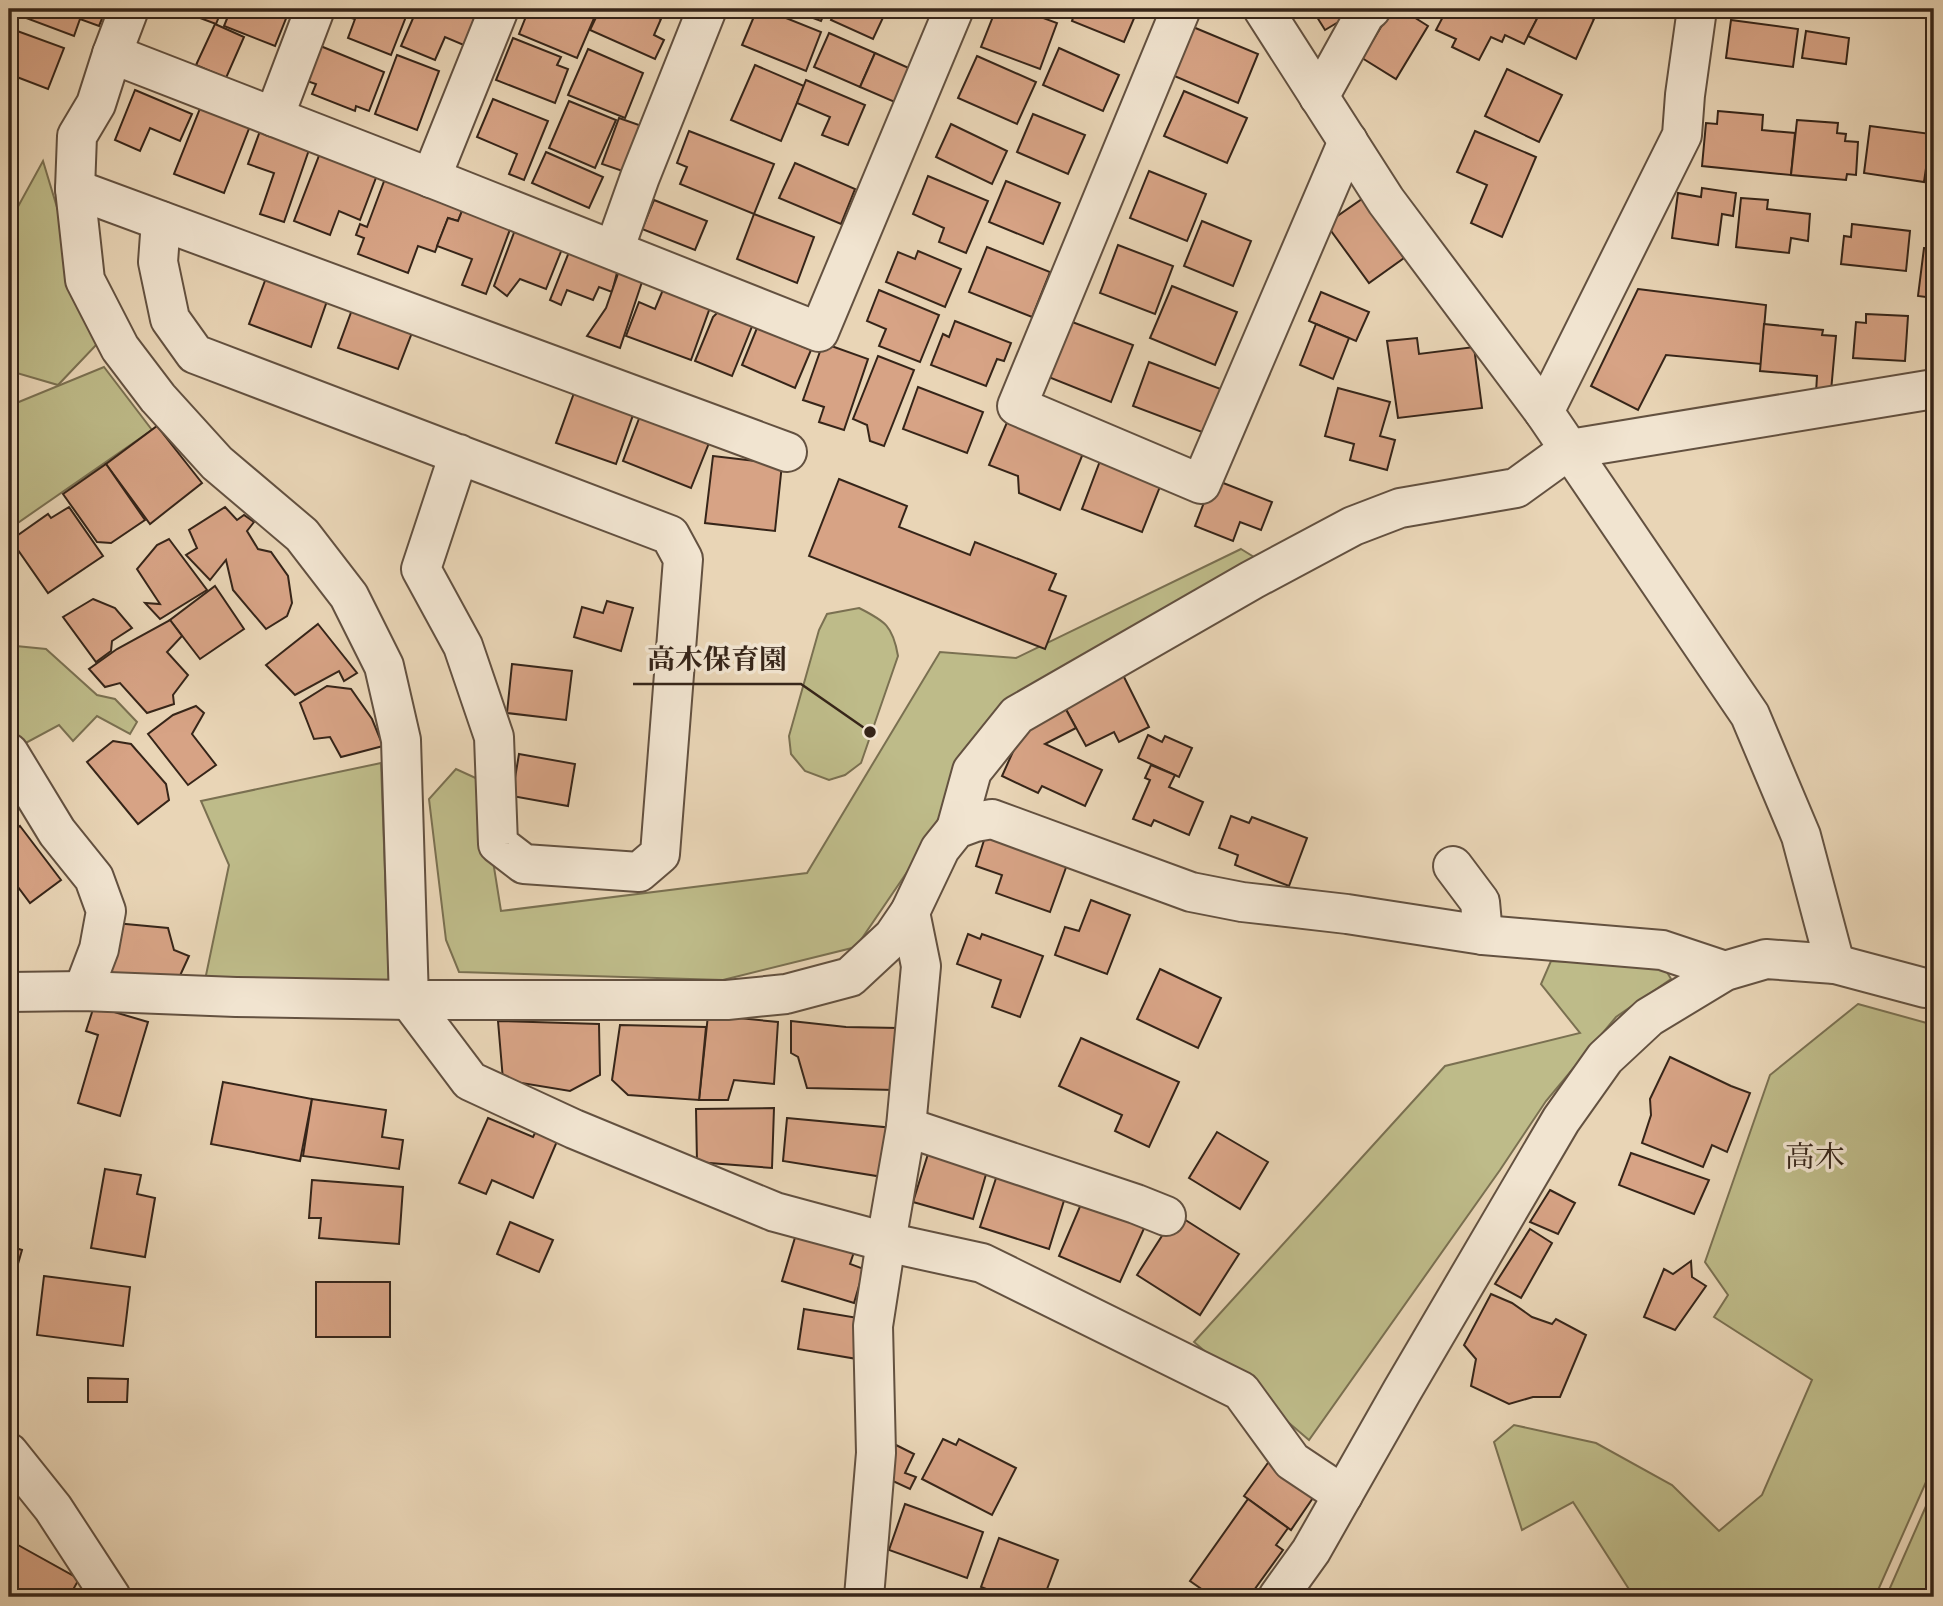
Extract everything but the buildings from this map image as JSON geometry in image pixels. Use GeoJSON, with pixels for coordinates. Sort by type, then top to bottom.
{"type":"FeatureCollection","features":[{"type":"Feature","properties":{"kind":"street"},"geometry":{"type":"LineString","coordinates":[[129,9],[96,104],[77,136],[75,189],[85,280],[120,348],[158,398],[217,463],[302,535],[349,596],[384,666],[401,740],[409,1000],[470,1081],[575,1129],[775,1212],[886,1242],[982,1263],[1241,1391],[1292,1461],[1343,1495]]}},
{"type":"Feature","properties":{"kind":"street"},"geometry":{"type":"LineString","coordinates":[[274,117],[315,9]]}},
{"type":"Feature","properties":{"kind":"street"},"geometry":{"type":"LineString","coordinates":[[431,178],[499,9]]}},
{"type":"Feature","properties":{"kind":"street"},"geometry":{"type":"LineString","coordinates":[[614,250],[707,9]]}},
{"type":"Feature","properties":{"kind":"street"},"geometry":{"type":"LineString","coordinates":[[112,54],[819,332],[954,9]]}},
{"type":"Feature","properties":{"kind":"street"},"geometry":{"type":"LineString","coordinates":[[1181,9],[1017,406],[1201,484],[1348,141]]}},
{"type":"Feature","properties":{"kind":"street"},"geometry":{"type":"LineString","coordinates":[[1263,9],[1386,201],[1544,412],[1750,715],[1801,836],[1835,964]]}},
{"type":"Feature","properties":{"kind":"street"},"geometry":{"type":"LineString","coordinates":[[1319,97],[1365,14],[1371,9]]}},
{"type":"Feature","properties":{"kind":"street"},"geometry":{"type":"LineString","coordinates":[[1544,412],[1682,135],[1697,9]]}},
{"type":"Feature","properties":{"kind":"street"},"geometry":{"type":"LineString","coordinates":[[75,189],[787,452]]}},
{"type":"Feature","properties":{"kind":"street"},"geometry":{"type":"LineString","coordinates":[[161,221],[158,262],[170,319],[195,354],[459,454],[670,535],[683,559],[660,854],[639,872],[524,864],[498,844],[494,737],[463,646],[421,569],[459,454]]}},
{"type":"Feature","properties":{"kind":"street"},"geometry":{"type":"LineString","coordinates":[[9,992],[83,991],[409,1000],[727,1000],[786,994],[850,977],[893,937],[910,912],[940,849],[956,829],[972,771],[1017,715],[1252,580],[1353,526],[1400,508],[1516,488],[1570,449],[1934,388]]}},
{"type":"Feature","properties":{"kind":"street"},"geometry":{"type":"LineString","coordinates":[[9,753],[57,832],[94,878],[106,911],[99,950],[83,991]]}},
{"type":"Feature","properties":{"kind":"street"},"geometry":{"type":"LineString","coordinates":[[956,829],[975,822],[992,820],[1191,892],[1242,902],[1483,934],[1662,950],[1725,971]]}},
{"type":"Feature","properties":{"kind":"street"},"geometry":{"type":"LineString","coordinates":[[1453,866],[1480,902],[1483,934]]}},
{"type":"Feature","properties":{"kind":"street"},"geometry":{"type":"LineString","coordinates":[[864,1597],[876,1453],[873,1326],[906,1128],[921,966],[910,912]]}},
{"type":"Feature","properties":{"kind":"street"},"geometry":{"type":"LineString","coordinates":[[1279,1597],[1311,1551],[1561,1120],[1605,1058],[1649,1017],[1725,971],[1766,960],[1835,964],[1925,988],[1934,988]]}},
{"type":"Feature","properties":{"kind":"street"},"geometry":{"type":"LineString","coordinates":[[906,1128],[1166,1216]]}},
{"type":"Feature","properties":{"kind":"street"},"geometry":{"type":"LineString","coordinates":[[9,1452],[53,1508],[111,1597]]}},
{"type":"Feature","properties":{"kind":"shaded area"},"geometry":{"type":"Polygon","coordinates":[[[43,161],[98,343],[58,385],[17,373],[9,376],[9,223],[43,161]]]}},
{"type":"Feature","properties":{"kind":"shaded area"},"geometry":{"type":"Polygon","coordinates":[[[104,367],[152,430],[9,529],[9,406],[104,367]]]}},
{"type":"Feature","properties":{"kind":"shaded area"},"geometry":{"type":"Polygon","coordinates":[[[1241,549],[1262,562],[1034,691],[856,947],[723,980],[459,972],[446,940],[429,799],[456,769],[480,780],[501,911],[807,873],[940,652],[1016,658],[1241,549]]]}},
{"type":"Feature","properties":{"kind":"shaded area"},"geometry":{"type":"Polygon","coordinates":[[[859,608],[886,626],[898,656],[861,763],[845,775],[829,780],[805,771],[791,754],[789,736],[819,630],[827,614],[859,608]]]}},
{"type":"Feature","properties":{"kind":"shaded area"},"geometry":{"type":"Polygon","coordinates":[[[9,639],[16,646],[46,649],[97,695],[115,699],[137,722],[130,734],[97,716],[73,741],[59,725],[22,745],[9,733],[9,639]]]}},
{"type":"Feature","properties":{"kind":"shaded area"},"geometry":{"type":"Polygon","coordinates":[[[381,763],[389,982],[205,980],[229,865],[201,801],[381,763]]]}},
{"type":"Feature","properties":{"kind":"shaded area"},"geometry":{"type":"Polygon","coordinates":[[[1551,961],[1663,965],[1671,979],[1616,1017],[1546,1101],[1309,1440],[1194,1342],[1445,1066],[1580,1033],[1541,984],[1551,961]]]}},
{"type":"Feature","properties":{"kind":"shaded area"},"geometry":{"type":"Polygon","coordinates":[[[1858,1004],[1934,1025],[1934,1464],[1875,1597],[1634,1597],[1573,1502],[1522,1530],[1494,1442],[1514,1425],[1596,1443],[1672,1485],[1719,1531],[1762,1495],[1812,1380],[1714,1317],[1728,1295],[1705,1262],[1770,1075],[1858,1004]]]}},
{"type":"Feature","properties":{"kind":"shaded area"},"geometry":{"type":"Polygon","coordinates":[[[1934,1488],[1934,1597],[1886,1597],[1934,1488]]]}},
{"type":"Feature","properties":{"kind":"place","name":"高木保育園"},"geometry":{"type":"Point","coordinates":[870,732]}},
{"type":"Feature","properties":{"kind":"district","name":"高木"},"geometry":{"type":"Point","coordinates":[1815,1157]}}]}
